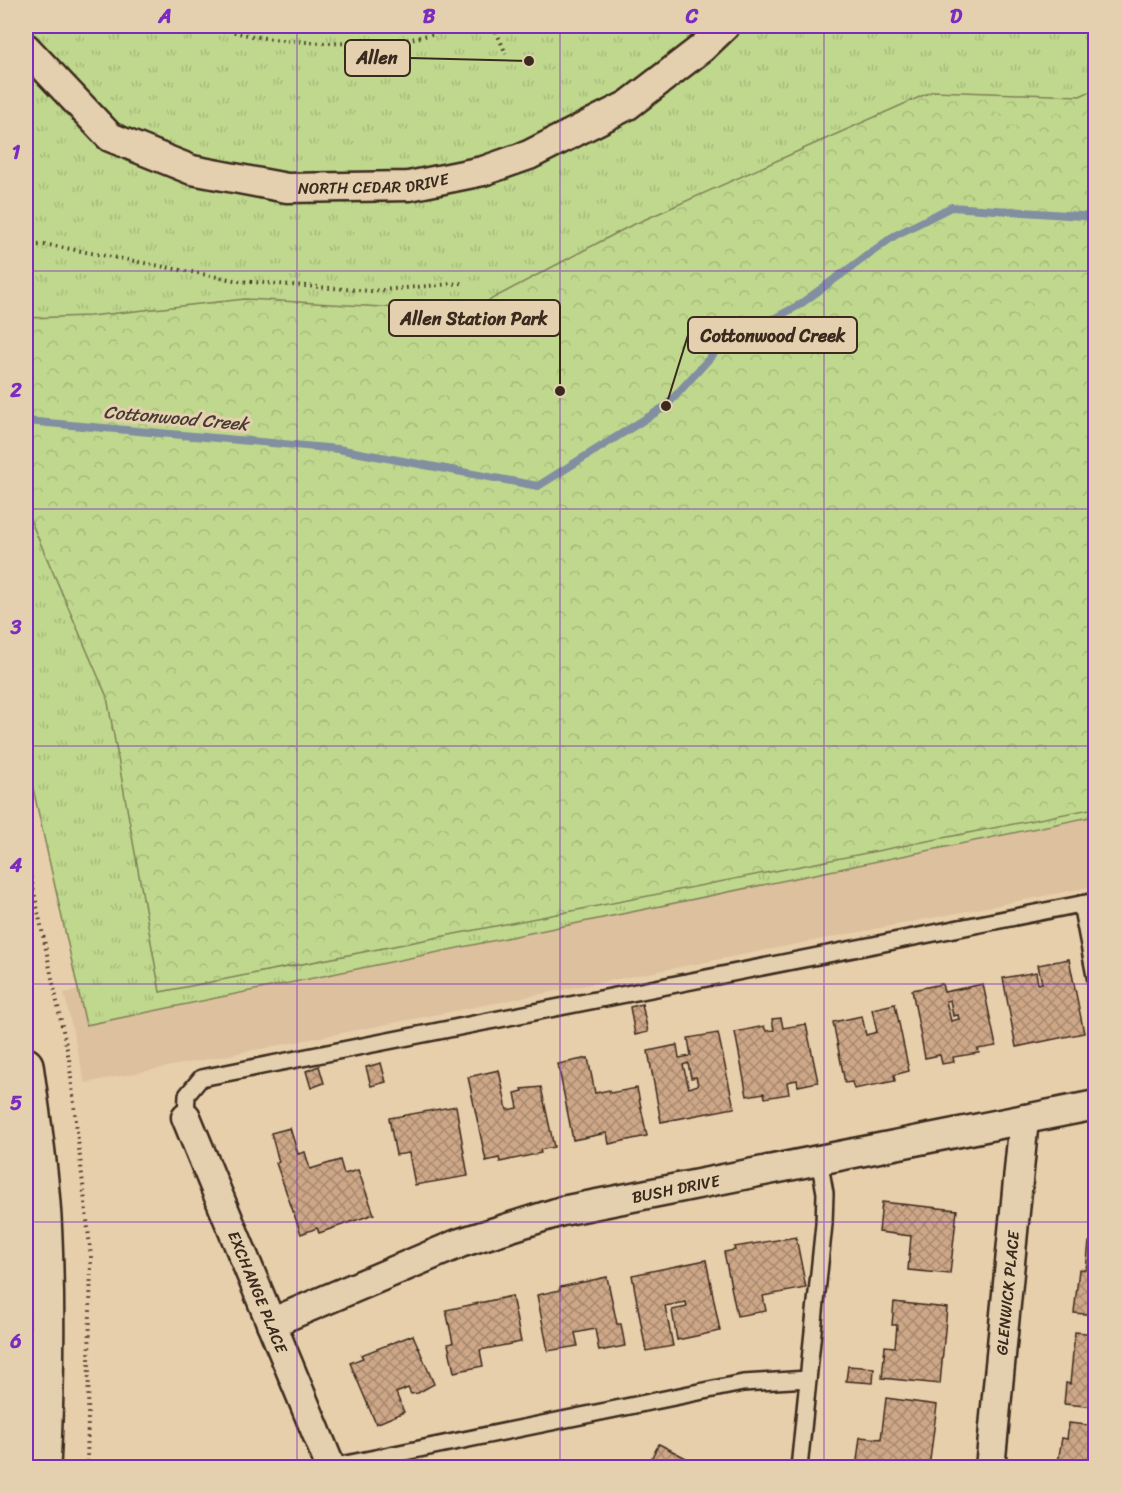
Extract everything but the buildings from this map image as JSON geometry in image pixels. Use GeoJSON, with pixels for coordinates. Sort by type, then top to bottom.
{"type":"FeatureCollection","features":[{"type":"Feature","properties":{"kind":"main road"},"geometry":{"type":"LineString","coordinates":[[26,1065],[38,1147],[45,1237],[36,1328],[43,1467]]}},
{"type":"Feature","properties":{"kind":"street","name":"NORTH CEDAR DRIVE"},"geometry":{"type":"LineString","coordinates":[[26,48],[110,138],[192,170],[287,188],[409,186],[483,171],[529,155],[618,111],[702,48],[725,26]]}},
{"type":"Feature","properties":{"kind":"street","name":"BUSH DRIVE"},"geometry":{"type":"LineString","coordinates":[[271,1323],[460,1243],[509,1226],[615,1199],[1095,1105]]}},
{"type":"Feature","properties":{"kind":"street","name":"EXCHANGE PLACE"},"geometry":{"type":"LineString","coordinates":[[186,1117],[331,1467]]}},
{"type":"Feature","properties":{"kind":"street","name":"GLENWICK PLACE"},"geometry":{"type":"LineString","coordinates":[[990,1467],[1024,1119]]}},
{"type":"Feature","properties":{"kind":"lane"},"geometry":{"type":"LineString","coordinates":[[186,1117],[187,1095],[201,1078],[1088,902],[1095,981]]}},
{"type":"Feature","properties":{"kind":"lane"},"geometry":{"type":"LineString","coordinates":[[799,1467],[824,1224],[825,1193],[819,1159]]}},
{"type":"Feature","properties":{"kind":"lane"},"geometry":{"type":"LineString","coordinates":[[331,1467],[743,1383],[808,1379]]}},
{"type":"Feature","properties":{"kind":"path"},"geometry":{"type":"LineString","coordinates":[[217,26],[264,38],[393,42],[459,26]]}},
{"type":"Feature","properties":{"kind":"path"},"geometry":{"type":"LineString","coordinates":[[494,26],[506,54]]}},
{"type":"Feature","properties":{"kind":"path"},"geometry":{"type":"LineString","coordinates":[[26,245],[49,245],[239,282],[371,291],[462,283]]}},
{"type":"Feature","properties":{"kind":"path"},"geometry":{"type":"LineString","coordinates":[[26,854],[69,1059],[92,1256],[87,1467]]}},
{"type":"Feature","properties":{"kind":"shaded area"},"geometry":{"type":"Polygon","coordinates":[[[1095,792],[1095,886],[85,1083],[64,993],[1095,792]]]}},
{"type":"Feature","properties":{"kind":"green space"},"geometry":{"type":"Polygon","coordinates":[[[26,26],[1095,26],[1095,816],[86,1025],[26,757],[26,26]]]}},
{"type":"Feature","properties":{"kind":"green space"},"geometry":{"type":"Polygon","coordinates":[[[1095,89],[1095,808],[160,992],[107,697],[26,510],[26,318],[90,316],[245,299],[467,312],[628,227],[933,91],[1080,96],[1095,89]]]}},
{"type":"Feature","properties":{"kind":"waterway","name":"Cottonwood Creek"},"geometry":{"type":"LineString","coordinates":[[26,421],[338,449],[538,486],[666,406],[717,350],[799,305],[894,236],[951,207],[1096,217]]}},
{"type":"Feature","properties":{"kind":"place","name":"Allen"},"geometry":{"type":"Point","coordinates":[529,61]}},
{"type":"Feature","properties":{"kind":"place","name":"Allen Station Park"},"geometry":{"type":"Point","coordinates":[560,391]}},
{"type":"Feature","properties":{"kind":"place","name":"Cottonwood Creek"},"geometry":{"type":"Point","coordinates":[666,406]}}]}
